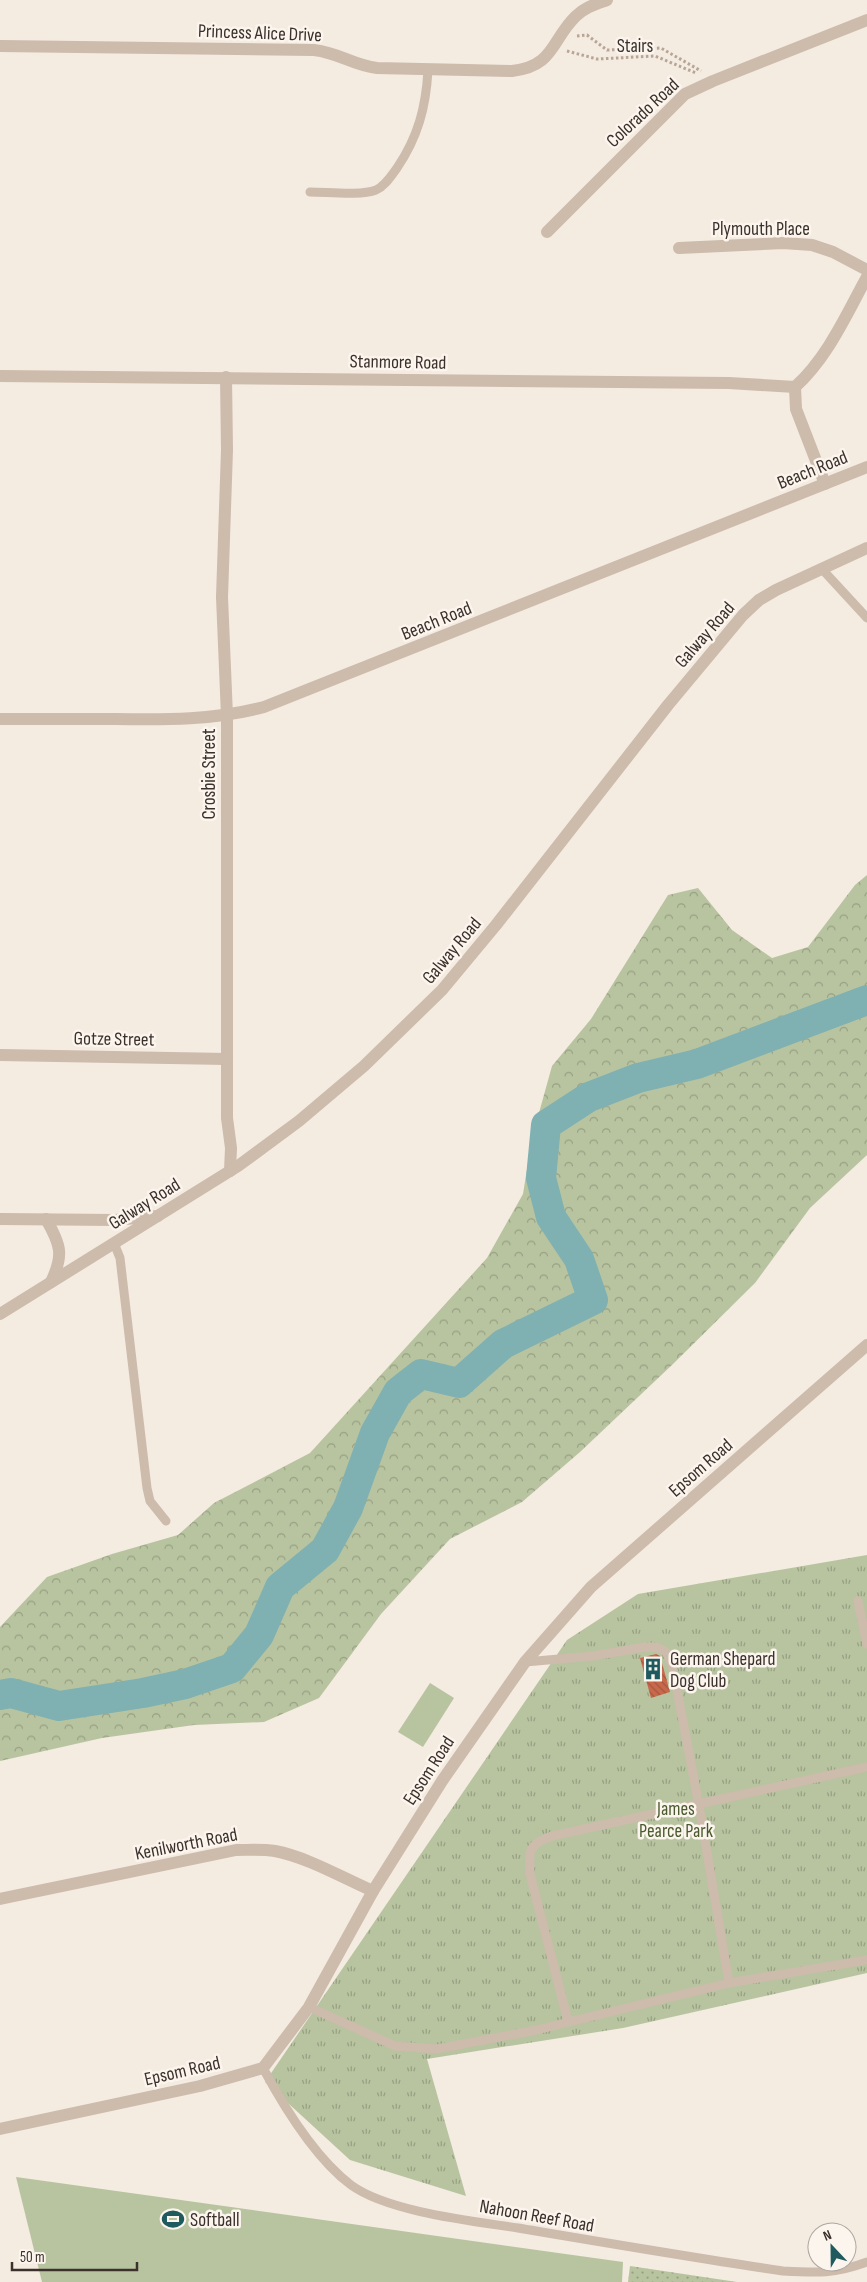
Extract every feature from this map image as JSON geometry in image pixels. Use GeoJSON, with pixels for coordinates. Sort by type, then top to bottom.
{"type":"FeatureCollection","features":[{"type":"Feature","properties":{"kind":"street","name":"Princess Alice Drive"},"geometry":{"type":"LineString","coordinates":[[0,46],[314,50],[339,55],[358,66],[377,68],[428,70],[529,69],[538,64],[557,43],[576,16],[585,8],[607,0]]}},
{"type":"Feature","properties":{"kind":"street","name":"Colorado Road"},"geometry":{"type":"LineString","coordinates":[[547,232],[677,100],[693,89],[867,20]]}},
{"type":"Feature","properties":{"kind":"street","name":"Plymouth Place"},"geometry":{"type":"LineString","coordinates":[[679,248],[783,243],[812,245],[833,252],[867,270]]}},
{"type":"Feature","properties":{"kind":"street"},"geometry":{"type":"LineString","coordinates":[[825,484],[796,410],[795,387],[814,369],[867,276]]}},
{"type":"Feature","properties":{"kind":"street","name":"Stanmore Road"},"geometry":{"type":"LineString","coordinates":[[0,376],[729,383],[795,387]]}},
{"type":"Feature","properties":{"kind":"street","name":"Crosbie Street"},"geometry":{"type":"LineString","coordinates":[[226,378],[227,450],[222,597],[227,716],[226,1059],[227,1118],[231,1148],[230,1171]]}},
{"type":"Feature","properties":{"kind":"street","name":"Beach Road"},"geometry":{"type":"LineString","coordinates":[[0,719],[153,720],[227,716],[264,707],[306,692],[867,467]]}},
{"type":"Feature","properties":{"kind":"street","name":"Galway Road"},"geometry":{"type":"LineString","coordinates":[[0,1314],[230,1171],[299,1121],[339,1088],[422,1012],[496,925],[663,712],[730,630],[759,600],[792,581],[867,548]]}},
{"type":"Feature","properties":{"kind":"street","name":"Gotze Street"},"geometry":{"type":"LineString","coordinates":[[0,1055],[226,1059]]}},
{"type":"Feature","properties":{"kind":"street"},"geometry":{"type":"LineString","coordinates":[[0,1219],[115,1220],[158,1216]]}},
{"type":"Feature","properties":{"kind":"street"},"geometry":{"type":"LineString","coordinates":[[46,1219],[56,1238],[61,1255],[52,1282]]}},
{"type":"Feature","properties":{"kind":"street","name":"Epsom Road"},"geometry":{"type":"LineString","coordinates":[[0,2129],[200,2086],[262,2068],[309,2007],[373,1891],[447,1773],[525,1662],[591,1587],[867,1345]]}},
{"type":"Feature","properties":{"kind":"street","name":"Kenilworth Road"},"geometry":{"type":"LineString","coordinates":[[0,1899],[236,1850],[275,1851],[291,1855],[373,1891]]}},
{"type":"Feature","properties":{"kind":"lane"},"geometry":{"type":"LineString","coordinates":[[310,192],[366,192],[373,191],[385,184],[402,160],[420,126],[426,99],[428,70]]}},
{"type":"Feature","properties":{"kind":"lane"},"geometry":{"type":"LineString","coordinates":[[820,568],[867,618]]}},
{"type":"Feature","properties":{"kind":"lane"},"geometry":{"type":"LineString","coordinates":[[114,1244],[120,1258],[146,1488],[150,1501],[166,1521]]}},
{"type":"Feature","properties":{"kind":"lane"},"geometry":{"type":"LineString","coordinates":[[858,1602],[867,1644]]}},
{"type":"Feature","properties":{"kind":"lane"},"geometry":{"type":"LineString","coordinates":[[525,1662],[593,1656],[645,1647],[658,1647],[666,1652],[672,1664],[699,1805],[729,1982]]}},
{"type":"Feature","properties":{"kind":"lane"},"geometry":{"type":"LineString","coordinates":[[568,2021],[530,1874],[529,1852],[533,1845],[552,1836],[867,1767]]}},
{"type":"Feature","properties":{"kind":"lane"},"geometry":{"type":"LineString","coordinates":[[309,2007],[396,2046],[437,2049],[466,2045],[729,1982],[867,1960]]}},
{"type":"Feature","properties":{"kind":"lane","name":"Nahoon Reef Road"},"geometry":{"type":"LineString","coordinates":[[262,2068],[297,2122],[326,2161],[352,2185],[382,2201],[456,2218],[784,2271],[817,2273],[843,2271],[867,2262]]}},
{"type":"Feature","properties":{"kind":"path"},"geometry":{"type":"LineString","coordinates":[[557,43],[587,35],[606,50],[661,48],[714,80]]}},
{"type":"Feature","properties":{"kind":"path","name":"Stairs"},"geometry":{"type":"LineString","coordinates":[[557,43],[597,59],[655,56],[714,80]]}},
{"type":"Feature","properties":{"kind":"green space"},"geometry":{"type":"Polygon","coordinates":[[[867,875],[867,1155],[810,1208],[755,1283],[580,1452],[522,1502],[450,1539],[381,1614],[319,1698],[264,1722],[194,1725],[102,1738],[0,1761],[0,1627],[47,1577],[112,1554],[178,1535],[214,1503],[310,1453],[487,1258],[523,1194],[532,1138],[552,1066],[591,1019],[668,895],[698,888],[732,930],[772,958],[808,947],[855,885],[867,875]]]}},
{"type":"Feature","properties":{"kind":"green space","name":"James Pearce Park"},"geometry":{"type":"Polygon","coordinates":[[[867,1555],[867,1973],[623,2028],[427,2059],[466,2196],[350,2160],[265,2082],[567,1640],[638,1594],[867,1555]]]}},
{"type":"Feature","properties":{"kind":"green space"},"geometry":{"type":"Polygon","coordinates":[[[430,1683],[454,1698],[423,1747],[398,1732],[430,1683]]]}},
{"type":"Feature","properties":{"kind":"green space","name":"Softball"},"geometry":{"type":"Polygon","coordinates":[[[16,2177],[623,2262],[622,2282],[42,2282],[16,2177]]]}},
{"type":"Feature","properties":{"kind":"green space"},"geometry":{"type":"Polygon","coordinates":[[[630,2266],[737,2282],[628,2282],[630,2266]]]}},
{"type":"Feature","properties":{"kind":"building","name":"German Shepard Dog Club"},"geometry":{"type":"Polygon","coordinates":[[[656,1654],[660,1656],[670,1692],[651,1698],[640,1658],[656,1654]]]}},
{"type":"Feature","properties":{"kind":"waterway"},"geometry":{"type":"LineString","coordinates":[[0,1695],[11,1693],[59,1706],[143,1693],[185,1684],[232,1668],[259,1635],[280,1587],[325,1550],[348,1508],[375,1433],[398,1392],[421,1374],[459,1383],[503,1344],[593,1300],[579,1259],[551,1217],[541,1178],[546,1125],[589,1097],[638,1078],[697,1064],[867,1000]]}},
{"type":"Feature","properties":{"kind":"place","name":"German Shepard Dog Club"},"geometry":{"type":"Point","coordinates":[653,1669]}},
{"type":"Feature","properties":{"kind":"place","name":"Softball"},"geometry":{"type":"Point","coordinates":[173,2219]}}]}
